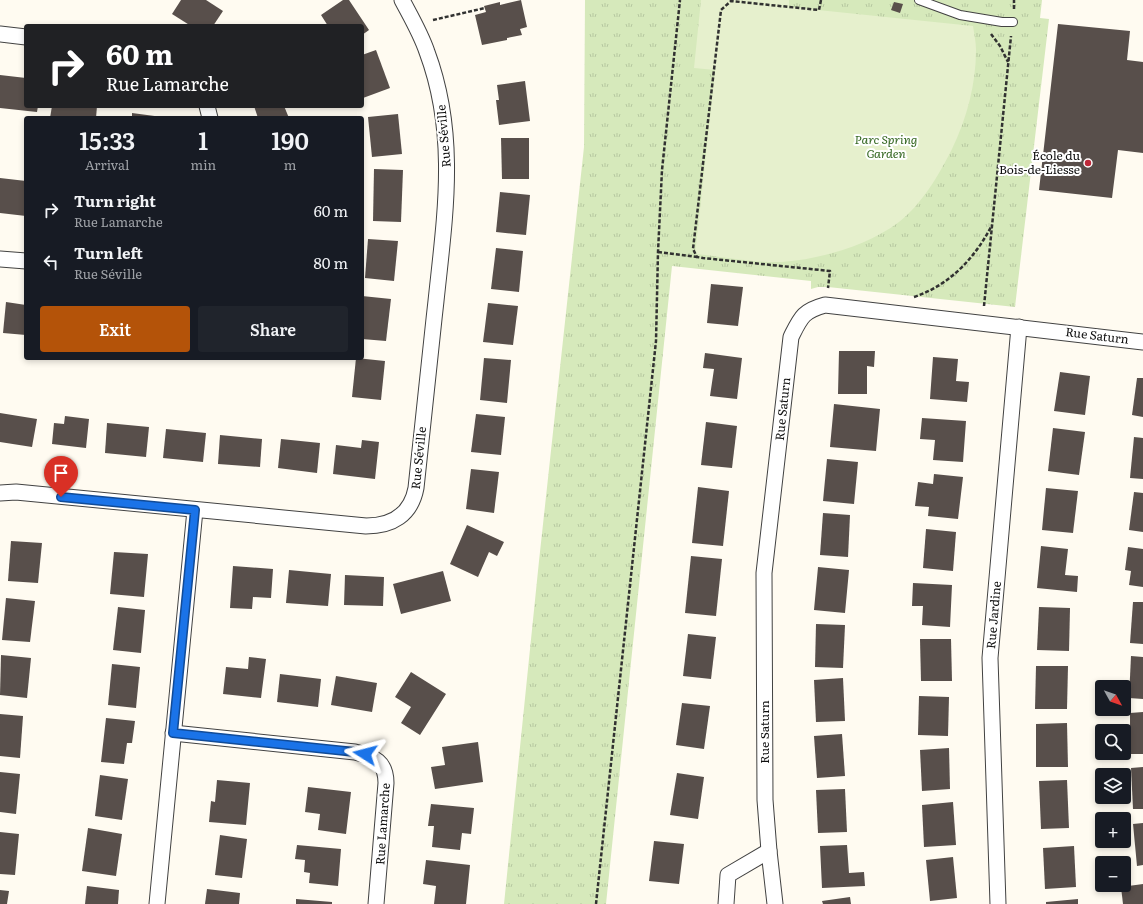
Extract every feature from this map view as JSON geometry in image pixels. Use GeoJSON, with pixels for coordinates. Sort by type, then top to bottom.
{"type":"FeatureCollection","features":[{"type":"Feature","properties":{"kind":"street","name":"Rue Séville"},"geometry":{"type":"LineString","coordinates":[[0,493],[16,492],[377,526],[396,520],[406,510],[414,498],[444,224],[447,151],[442,110],[433,68],[420,34],[402,0]]}},
{"type":"Feature","properties":{"kind":"street"},"geometry":{"type":"LineString","coordinates":[[0,34],[24,37]]}},
{"type":"Feature","properties":{"kind":"street"},"geometry":{"type":"LineString","coordinates":[[0,259],[24,262]]}},
{"type":"Feature","properties":{"kind":"street","name":"Rue Saturn"},"geometry":{"type":"LineString","coordinates":[[775,904],[765,800],[764,573],[791,337],[801,317],[811,309],[825,305],[1143,342]]}},
{"type":"Feature","properties":{"kind":"street","name":"Rue Jardine"},"geometry":{"type":"LineString","coordinates":[[998,904],[990,658],[1019,327]]}},
{"type":"Feature","properties":{"kind":"street"},"geometry":{"type":"LineString","coordinates":[[156,904],[195,510]]}},
{"type":"Feature","properties":{"kind":"street","name":"Rue Lamarche"},"geometry":{"type":"LineString","coordinates":[[173,733],[355,752],[374,758],[384,769],[386,775],[376,904]]}},
{"type":"Feature","properties":{"kind":"street"},"geometry":{"type":"LineString","coordinates":[[726,904],[728,875],[769,851]]}},
{"type":"Feature","properties":{"kind":"lane"},"geometry":{"type":"LineString","coordinates":[[919,0],[930,2],[960,15],[1002,22],[1013,22]]}},
{"type":"Feature","properties":{"kind":"path"},"geometry":{"type":"LineString","coordinates":[[596,904],[656,340],[658,252],[664,144],[680,0]]}},
{"type":"Feature","properties":{"kind":"path"},"geometry":{"type":"LineString","coordinates":[[697,257],[693,249],[721,10],[731,1],[820,10],[821,0]]}},
{"type":"Feature","properties":{"kind":"path"},"geometry":{"type":"LineString","coordinates":[[433,20],[485,8]]}},
{"type":"Feature","properties":{"kind":"path"},"geometry":{"type":"LineString","coordinates":[[984,306],[1013,22]]}},
{"type":"Feature","properties":{"kind":"path"},"geometry":{"type":"LineString","coordinates":[[986,31],[992,35],[1000,46],[1009,64]]}},
{"type":"Feature","properties":{"kind":"path"},"geometry":{"type":"LineString","coordinates":[[910,298],[939,285],[955,274],[977,251],[992,224]]}},
{"type":"Feature","properties":{"kind":"path"},"geometry":{"type":"LineString","coordinates":[[658,252],[830,271],[828,290]]}},
{"type":"Feature","properties":{"kind":"green space","name":"Parc Spring Garden"},"geometry":{"type":"Polygon","coordinates":[[[585,0],[1042,0],[1040,18],[1049,19],[1015,307],[828,287],[811,289],[811,281],[672,266],[606,904],[504,904],[539,561],[584,147],[585,0]]]}},
{"type":"Feature","properties":{"kind":"green space"},"geometry":{"type":"Polygon","coordinates":[[[701,0],[789,0],[789,7],[973,26],[976,63],[970,101],[962,125],[952,149],[936,179],[915,207],[907,215],[899,222],[873,238],[843,250],[812,258],[782,262],[761,262],[697,254],[695,252],[715,70],[694,68],[701,0]]]}},
{"type":"Feature","properties":{"kind":"building"},"geometry":{"type":"Polygon","coordinates":[[[181,0],[206,0],[223,11],[214,24],[188,24],[172,14],[181,0]]]}},
{"type":"Feature","properties":{"kind":"building"},"geometry":{"type":"Polygon","coordinates":[[[343,0],[349,0],[369,30],[364,34],[364,24],[327,24],[321,15],[343,0]]]}},
{"type":"Feature","properties":{"kind":"building"},"geometry":{"type":"Polygon","coordinates":[[[521,0],[527,27],[520,29],[522,35],[507,38],[507,40],[482,45],[475,15],[486,12],[484,6],[500,2],[500,5],[521,0]]]}},
{"type":"Feature","properties":{"kind":"building"},"geometry":{"type":"Polygon","coordinates":[[[894,2],[903,4],[900,13],[891,10],[894,2]]]}},
{"type":"Feature","properties":{"kind":"building"},"geometry":{"type":"Polygon","coordinates":[[[1058,24],[1130,31],[1127,60],[1143,62],[1143,153],[1118,150],[1112,198],[1039,190],[1058,24]]]}},
{"type":"Feature","properties":{"kind":"building"},"geometry":{"type":"Polygon","coordinates":[[[376,50],[390,88],[364,98],[364,54],[376,50]]]}},
{"type":"Feature","properties":{"kind":"building"},"geometry":{"type":"Polygon","coordinates":[[[0,75],[24,78],[24,108],[38,108],[37,112],[0,108],[0,75]]]}},
{"type":"Feature","properties":{"kind":"building"},"geometry":{"type":"Polygon","coordinates":[[[525,81],[530,121],[499,125],[496,100],[499,100],[497,85],[525,81]]]}},
{"type":"Feature","properties":{"kind":"building"},"geometry":{"type":"Polygon","coordinates":[[[52,108],[97,108],[96,116],[50,116],[52,108]]]}},
{"type":"Feature","properties":{"kind":"building"},"geometry":{"type":"Polygon","coordinates":[[[255,108],[285,108],[288,116],[257,116],[255,108]]]}},
{"type":"Feature","properties":{"kind":"building"},"geometry":{"type":"Polygon","coordinates":[[[132,113],[154,116],[132,116],[132,113]]]}},
{"type":"Feature","properties":{"kind":"building"},"geometry":{"type":"Polygon","coordinates":[[[398,114],[402,154],[372,157],[368,117],[398,114]]]}},
{"type":"Feature","properties":{"kind":"building"},"geometry":{"type":"Polygon","coordinates":[[[501,138],[529,138],[529,179],[502,179],[501,138]]]}},
{"type":"Feature","properties":{"kind":"building"},"geometry":{"type":"Polygon","coordinates":[[[374,169],[403,170],[401,222],[373,221],[374,169]]]}},
{"type":"Feature","properties":{"kind":"building"},"geometry":{"type":"Polygon","coordinates":[[[0,178],[24,181],[24,216],[0,213],[0,178]]]}},
{"type":"Feature","properties":{"kind":"building"},"geometry":{"type":"Polygon","coordinates":[[[500,192],[530,195],[526,235],[496,232],[500,192]]]}},
{"type":"Feature","properties":{"kind":"building"},"geometry":{"type":"Polygon","coordinates":[[[368,239],[398,241],[394,281],[365,278],[368,239]]]}},
{"type":"Feature","properties":{"kind":"building"},"geometry":{"type":"Polygon","coordinates":[[[496,248],[523,251],[519,292],[491,289],[496,248]]]}},
{"type":"Feature","properties":{"kind":"building"},"geometry":{"type":"Polygon","coordinates":[[[711,284],[743,287],[738,326],[707,323],[711,284]]]}},
{"type":"Feature","properties":{"kind":"building"},"geometry":{"type":"Polygon","coordinates":[[[364,296],[391,299],[386,341],[364,339],[364,296]]]}},
{"type":"Feature","properties":{"kind":"building"},"geometry":{"type":"Polygon","coordinates":[[[6,302],[24,305],[24,335],[3,333],[6,302]]]}},
{"type":"Feature","properties":{"kind":"building"},"geometry":{"type":"Polygon","coordinates":[[[488,303],[518,306],[513,345],[483,342],[488,303]]]}},
{"type":"Feature","properties":{"kind":"building"},"geometry":{"type":"Polygon","coordinates":[[[839,351],[875,351],[874,367],[867,366],[867,394],[838,394],[839,351]]]}},
{"type":"Feature","properties":{"kind":"building"},"geometry":{"type":"Polygon","coordinates":[[[705,353],[742,358],[737,399],[710,396],[714,369],[703,368],[705,353]]]}},
{"type":"Feature","properties":{"kind":"building"},"geometry":{"type":"Polygon","coordinates":[[[933,357],[958,359],[956,381],[969,382],[967,402],[930,399],[933,357]]]}},
{"type":"Feature","properties":{"kind":"building"},"geometry":{"type":"Polygon","coordinates":[[[484,358],[511,360],[507,403],[480,400],[484,358]]]}},
{"type":"Feature","properties":{"kind":"building"},"geometry":{"type":"Polygon","coordinates":[[[364,359],[385,361],[381,400],[352,397],[356,360],[364,359]]]}},
{"type":"Feature","properties":{"kind":"building"},"geometry":{"type":"Polygon","coordinates":[[[1060,372],[1090,376],[1085,415],[1054,411],[1060,372]]]}},
{"type":"Feature","properties":{"kind":"building"},"geometry":{"type":"Polygon","coordinates":[[[1137,378],[1143,378],[1143,417],[1132,415],[1137,378]]]}},
{"type":"Feature","properties":{"kind":"building"},"geometry":{"type":"Polygon","coordinates":[[[834,404],[880,409],[876,451],[830,447],[834,404]]]}},
{"type":"Feature","properties":{"kind":"building"},"geometry":{"type":"Polygon","coordinates":[[[0,413],[37,419],[32,447],[0,442],[0,413]]]}},
{"type":"Feature","properties":{"kind":"building"},"geometry":{"type":"Polygon","coordinates":[[[476,414],[505,417],[501,455],[471,452],[476,414]]]}},
{"type":"Feature","properties":{"kind":"building"},"geometry":{"type":"Polygon","coordinates":[[[65,416],[89,419],[86,448],[52,444],[54,423],[64,424],[65,416]]]}},
{"type":"Feature","properties":{"kind":"building"},"geometry":{"type":"Polygon","coordinates":[[[922,418],[966,421],[963,462],[933,460],[935,440],[920,439],[922,418]]]}},
{"type":"Feature","properties":{"kind":"building"},"geometry":{"type":"Polygon","coordinates":[[[706,422],[737,426],[732,468],[701,465],[706,422]]]}},
{"type":"Feature","properties":{"kind":"building"},"geometry":{"type":"Polygon","coordinates":[[[107,423],[149,427],[146,457],[105,453],[107,423]]]}},
{"type":"Feature","properties":{"kind":"building"},"geometry":{"type":"Polygon","coordinates":[[[1053,428],[1085,432],[1079,475],[1048,471],[1053,428]]]}},
{"type":"Feature","properties":{"kind":"building"},"geometry":{"type":"Polygon","coordinates":[[[166,429],[206,433],[203,462],[163,458],[166,429]]]}},
{"type":"Feature","properties":{"kind":"building"},"geometry":{"type":"Polygon","coordinates":[[[220,435],[262,439],[260,467],[218,464],[220,435]]]}},
{"type":"Feature","properties":{"kind":"building"},"geometry":{"type":"Polygon","coordinates":[[[1134,437],[1143,438],[1143,479],[1130,478],[1134,437]]]}},
{"type":"Feature","properties":{"kind":"building"},"geometry":{"type":"Polygon","coordinates":[[[281,439],[320,443],[317,473],[278,468],[281,439]]]}},
{"type":"Feature","properties":{"kind":"building"},"geometry":{"type":"Polygon","coordinates":[[[362,440],[379,442],[375,479],[333,474],[336,445],[361,448],[362,440]]]}},
{"type":"Feature","properties":{"kind":"building"},"geometry":{"type":"Polygon","coordinates":[[[827,459],[858,462],[854,504],[823,501],[827,459]]]}},
{"type":"Feature","properties":{"kind":"building"},"geometry":{"type":"Polygon","coordinates":[[[471,469],[499,472],[494,513],[466,509],[471,469]]]}},
{"type":"Feature","properties":{"kind":"building"},"geometry":{"type":"Polygon","coordinates":[[[934,474],[963,477],[958,519],[928,516],[929,507],[915,506],[918,482],[933,484],[934,474]]]}},
{"type":"Feature","properties":{"kind":"building"},"geometry":{"type":"Polygon","coordinates":[[[698,487],[729,491],[723,546],[692,543],[698,487]]]}},
{"type":"Feature","properties":{"kind":"building"},"geometry":{"type":"Polygon","coordinates":[[[1046,488],[1078,491],[1073,533],[1042,530],[1046,488]]]}},
{"type":"Feature","properties":{"kind":"building"},"geometry":{"type":"Polygon","coordinates":[[[1134,492],[1143,493],[1143,532],[1129,530],[1134,492]]]}},
{"type":"Feature","properties":{"kind":"building"},"geometry":{"type":"Polygon","coordinates":[[[823,513],[850,515],[848,557],[820,555],[823,513]]]}},
{"type":"Feature","properties":{"kind":"building"},"geometry":{"type":"Polygon","coordinates":[[[467,525],[504,542],[497,556],[489,552],[478,577],[450,564],[467,525]]]}},
{"type":"Feature","properties":{"kind":"building"},"geometry":{"type":"Polygon","coordinates":[[[926,529],[956,532],[953,571],[923,568],[926,529]]]}},
{"type":"Feature","properties":{"kind":"building"},"geometry":{"type":"Polygon","coordinates":[[[11,541],[42,543],[38,583],[8,581],[11,541]]]}},
{"type":"Feature","properties":{"kind":"building"},"geometry":{"type":"Polygon","coordinates":[[[1041,546],[1068,549],[1065,575],[1078,576],[1077,592],[1037,588],[1041,546]]]}},
{"type":"Feature","properties":{"kind":"building"},"geometry":{"type":"Polygon","coordinates":[[[1128,547],[1143,549],[1143,587],[1129,585],[1131,571],[1125,570],[1128,547]]]}},
{"type":"Feature","properties":{"kind":"building"},"geometry":{"type":"Polygon","coordinates":[[[114,552],[148,554],[144,597],[110,594],[114,552]]]}},
{"type":"Feature","properties":{"kind":"building"},"geometry":{"type":"Polygon","coordinates":[[[691,556],[722,559],[716,616],[685,613],[691,556]]]}},
{"type":"Feature","properties":{"kind":"building"},"geometry":{"type":"Polygon","coordinates":[[[233,566],[273,569],[271,598],[253,597],[252,609],[230,608],[233,566]]]}},
{"type":"Feature","properties":{"kind":"building"},"geometry":{"type":"Polygon","coordinates":[[[818,567],[849,570],[845,613],[814,610],[818,567]]]}},
{"type":"Feature","properties":{"kind":"building"},"geometry":{"type":"Polygon","coordinates":[[[289,570],[331,574],[328,606],[286,603],[289,570]]]}},
{"type":"Feature","properties":{"kind":"building"},"geometry":{"type":"Polygon","coordinates":[[[443,571],[451,601],[401,614],[393,584],[443,571]]]}},
{"type":"Feature","properties":{"kind":"building"},"geometry":{"type":"Polygon","coordinates":[[[345,575],[384,577],[383,606],[344,605],[345,575]]]}},
{"type":"Feature","properties":{"kind":"building"},"geometry":{"type":"Polygon","coordinates":[[[913,583],[952,585],[950,627],[922,625],[923,606],[912,606],[913,583]]]}},
{"type":"Feature","properties":{"kind":"building"},"geometry":{"type":"Polygon","coordinates":[[[6,598],[35,601],[30,642],[2,640],[6,598]]]}},
{"type":"Feature","properties":{"kind":"building"},"geometry":{"type":"Polygon","coordinates":[[[1133,602],[1143,602],[1143,644],[1130,643],[1133,602]]]}},
{"type":"Feature","properties":{"kind":"building"},"geometry":{"type":"Polygon","coordinates":[[[118,607],[145,610],[141,653],[113,650],[118,607]]]}},
{"type":"Feature","properties":{"kind":"building"},"geometry":{"type":"Polygon","coordinates":[[[1039,607],[1070,608],[1069,651],[1037,650],[1039,607]]]}},
{"type":"Feature","properties":{"kind":"building"},"geometry":{"type":"Polygon","coordinates":[[[816,624],[845,625],[843,668],[815,667],[816,624]]]}},
{"type":"Feature","properties":{"kind":"building"},"geometry":{"type":"Polygon","coordinates":[[[688,634],[716,637],[711,679],[683,676],[688,634]]]}},
{"type":"Feature","properties":{"kind":"building"},"geometry":{"type":"Polygon","coordinates":[[[920,639],[951,639],[952,681],[921,681],[920,639]]]}},
{"type":"Feature","properties":{"kind":"building"},"geometry":{"type":"Polygon","coordinates":[[[1,655],[31,658],[27,698],[0,695],[1,655]]]}},
{"type":"Feature","properties":{"kind":"building"},"geometry":{"type":"Polygon","coordinates":[[[1131,656],[1143,657],[1143,699],[1131,698],[1131,656]]]}},
{"type":"Feature","properties":{"kind":"building"},"geometry":{"type":"Polygon","coordinates":[[[249,657],[266,659],[261,698],[223,694],[226,667],[248,669],[249,657]]]}},
{"type":"Feature","properties":{"kind":"building"},"geometry":{"type":"Polygon","coordinates":[[[112,664],[140,667],[136,708],[108,705],[112,664]]]}},
{"type":"Feature","properties":{"kind":"building"},"geometry":{"type":"Polygon","coordinates":[[[1036,666],[1068,666],[1067,709],[1035,709],[1036,666]]]}},
{"type":"Feature","properties":{"kind":"building"},"geometry":{"type":"Polygon","coordinates":[[[411,672],[446,694],[420,735],[401,723],[411,707],[395,697],[411,672]]]}},
{"type":"Feature","properties":{"kind":"building"},"geometry":{"type":"Polygon","coordinates":[[[280,674],[321,679],[318,707],[277,702],[280,674]]]}},
{"type":"Feature","properties":{"kind":"building"},"geometry":{"type":"Polygon","coordinates":[[[336,676],[377,683],[372,712],[331,705],[336,676]]]}},
{"type":"Feature","properties":{"kind":"building"},"geometry":{"type":"Polygon","coordinates":[[[843,678],[845,721],[816,722],[814,680],[843,678]]]}},
{"type":"Feature","properties":{"kind":"building"},"geometry":{"type":"Polygon","coordinates":[[[919,696],[949,697],[948,736],[918,735],[919,696]]]}},
{"type":"Feature","properties":{"kind":"building"},"geometry":{"type":"Polygon","coordinates":[[[682,703],[710,706],[704,749],[676,745],[682,703]]]}},
{"type":"Feature","properties":{"kind":"building"},"geometry":{"type":"Polygon","coordinates":[[[1143,712],[1143,754],[1131,754],[1131,713],[1143,712]]]}},
{"type":"Feature","properties":{"kind":"building"},"geometry":{"type":"Polygon","coordinates":[[[0,714],[23,716],[20,758],[0,756],[0,714]]]}},
{"type":"Feature","properties":{"kind":"building"},"geometry":{"type":"Polygon","coordinates":[[[106,718],[135,721],[132,743],[127,743],[124,764],[101,762],[106,718]]]}},
{"type":"Feature","properties":{"kind":"building"},"geometry":{"type":"Polygon","coordinates":[[[1067,723],[1068,767],[1036,767],[1036,724],[1067,723]]]}},
{"type":"Feature","properties":{"kind":"building"},"geometry":{"type":"Polygon","coordinates":[[[842,734],[845,776],[817,778],[814,736],[842,734]]]}},
{"type":"Feature","properties":{"kind":"building"},"geometry":{"type":"Polygon","coordinates":[[[478,742],[483,782],[435,789],[431,767],[445,765],[442,747],[478,742]]]}},
{"type":"Feature","properties":{"kind":"building"},"geometry":{"type":"Polygon","coordinates":[[[949,748],[950,789],[922,791],[920,750],[949,748]]]}},
{"type":"Feature","properties":{"kind":"building"},"geometry":{"type":"Polygon","coordinates":[[[1143,767],[1143,809],[1133,809],[1131,768],[1143,767]]]}},
{"type":"Feature","properties":{"kind":"building"},"geometry":{"type":"Polygon","coordinates":[[[0,772],[20,774],[16,814],[0,812],[0,772]]]}},
{"type":"Feature","properties":{"kind":"building"},"geometry":{"type":"Polygon","coordinates":[[[677,773],[704,777],[698,819],[670,815],[677,773]]]}},
{"type":"Feature","properties":{"kind":"building"},"geometry":{"type":"Polygon","coordinates":[[[100,775],[128,779],[122,820],[95,816],[100,775]]]}},
{"type":"Feature","properties":{"kind":"building"},"geometry":{"type":"Polygon","coordinates":[[[217,780],[250,783],[246,825],[209,822],[211,801],[215,802],[217,780]]]}},
{"type":"Feature","properties":{"kind":"building"},"geometry":{"type":"Polygon","coordinates":[[[1067,780],[1069,828],[1041,829],[1039,781],[1067,780]]]}},
{"type":"Feature","properties":{"kind":"building"},"geometry":{"type":"Polygon","coordinates":[[[308,787],[351,792],[346,834],[318,830],[320,814],[305,812],[308,787]]]}},
{"type":"Feature","properties":{"kind":"building"},"geometry":{"type":"Polygon","coordinates":[[[845,789],[847,832],[818,833],[816,790],[845,789]]]}},
{"type":"Feature","properties":{"kind":"building"},"geometry":{"type":"Polygon","coordinates":[[[953,802],[956,845],[924,847],[922,805],[953,802]]]}},
{"type":"Feature","properties":{"kind":"building"},"geometry":{"type":"Polygon","coordinates":[[[431,804],[474,808],[471,834],[462,833],[460,850],[432,847],[434,826],[428,826],[431,804]]]}},
{"type":"Feature","properties":{"kind":"building"},"geometry":{"type":"Polygon","coordinates":[[[1143,823],[1143,865],[1137,866],[1133,824],[1143,823]]]}},
{"type":"Feature","properties":{"kind":"building"},"geometry":{"type":"Polygon","coordinates":[[[88,828],[122,834],[116,876],[82,871],[88,828]]]}},
{"type":"Feature","properties":{"kind":"building"},"geometry":{"type":"Polygon","coordinates":[[[0,832],[19,834],[15,875],[0,874],[0,832]]]}},
{"type":"Feature","properties":{"kind":"building"},"geometry":{"type":"Polygon","coordinates":[[[220,835],[247,839],[242,878],[215,875],[220,835]]]}},
{"type":"Feature","properties":{"kind":"building"},"geometry":{"type":"Polygon","coordinates":[[[654,841],[684,844],[679,884],[649,881],[654,841]]]}},
{"type":"Feature","properties":{"kind":"building"},"geometry":{"type":"Polygon","coordinates":[[[297,845],[341,849],[338,886],[309,883],[310,873],[304,872],[305,860],[295,859],[297,845]]]}},
{"type":"Feature","properties":{"kind":"building"},"geometry":{"type":"Polygon","coordinates":[[[847,845],[849,873],[864,872],[865,886],[822,888],[820,846],[847,845]]]}},
{"type":"Feature","properties":{"kind":"building"},"geometry":{"type":"Polygon","coordinates":[[[1074,846],[1076,887],[1045,889],[1043,848],[1074,846]]]}},
{"type":"Feature","properties":{"kind":"building"},"geometry":{"type":"Polygon","coordinates":[[[953,857],[957,898],[930,901],[926,860],[953,857]]]}},
{"type":"Feature","properties":{"kind":"building"},"geometry":{"type":"Polygon","coordinates":[[[426,860],[470,865],[466,904],[434,904],[436,886],[423,884],[426,860]]]}},
{"type":"Feature","properties":{"kind":"building"},"geometry":{"type":"Polygon","coordinates":[[[1143,884],[1143,904],[1123,904],[1122,892],[1131,892],[1131,886],[1143,884]]]}},
{"type":"Feature","properties":{"kind":"building"},"geometry":{"type":"Polygon","coordinates":[[[87,886],[119,890],[118,904],[85,904],[87,886]]]}},
{"type":"Feature","properties":{"kind":"building"},"geometry":{"type":"Polygon","coordinates":[[[207,889],[240,893],[239,904],[205,904],[207,889]]]}},
{"type":"Feature","properties":{"kind":"building"},"geometry":{"type":"Polygon","coordinates":[[[0,890],[9,891],[7,904],[0,904],[0,890]]]}},
{"type":"Feature","properties":{"kind":"building"},"geometry":{"type":"Polygon","coordinates":[[[850,897],[851,904],[823,904],[822,901],[850,897]]]}},
{"type":"Feature","properties":{"kind":"building"},"geometry":{"type":"Polygon","coordinates":[[[296,899],[332,902],[332,904],[296,904],[296,899]]]}},
{"type":"Feature","properties":{"kind":"building"},"geometry":{"type":"Polygon","coordinates":[[[1078,899],[1078,904],[1046,904],[1046,902],[1078,899]]]}},
{"type":"Feature","properties":{"kind":"place","name":"École du Bois-de-Liesse"},"geometry":{"type":"Point","coordinates":[1088,163]}},
{"type":"Feature","properties":{"kind":"route"},"geometry":{"type":"LineString","coordinates":[[61,497],[195,510],[173,733],[365,754]]}}]}
